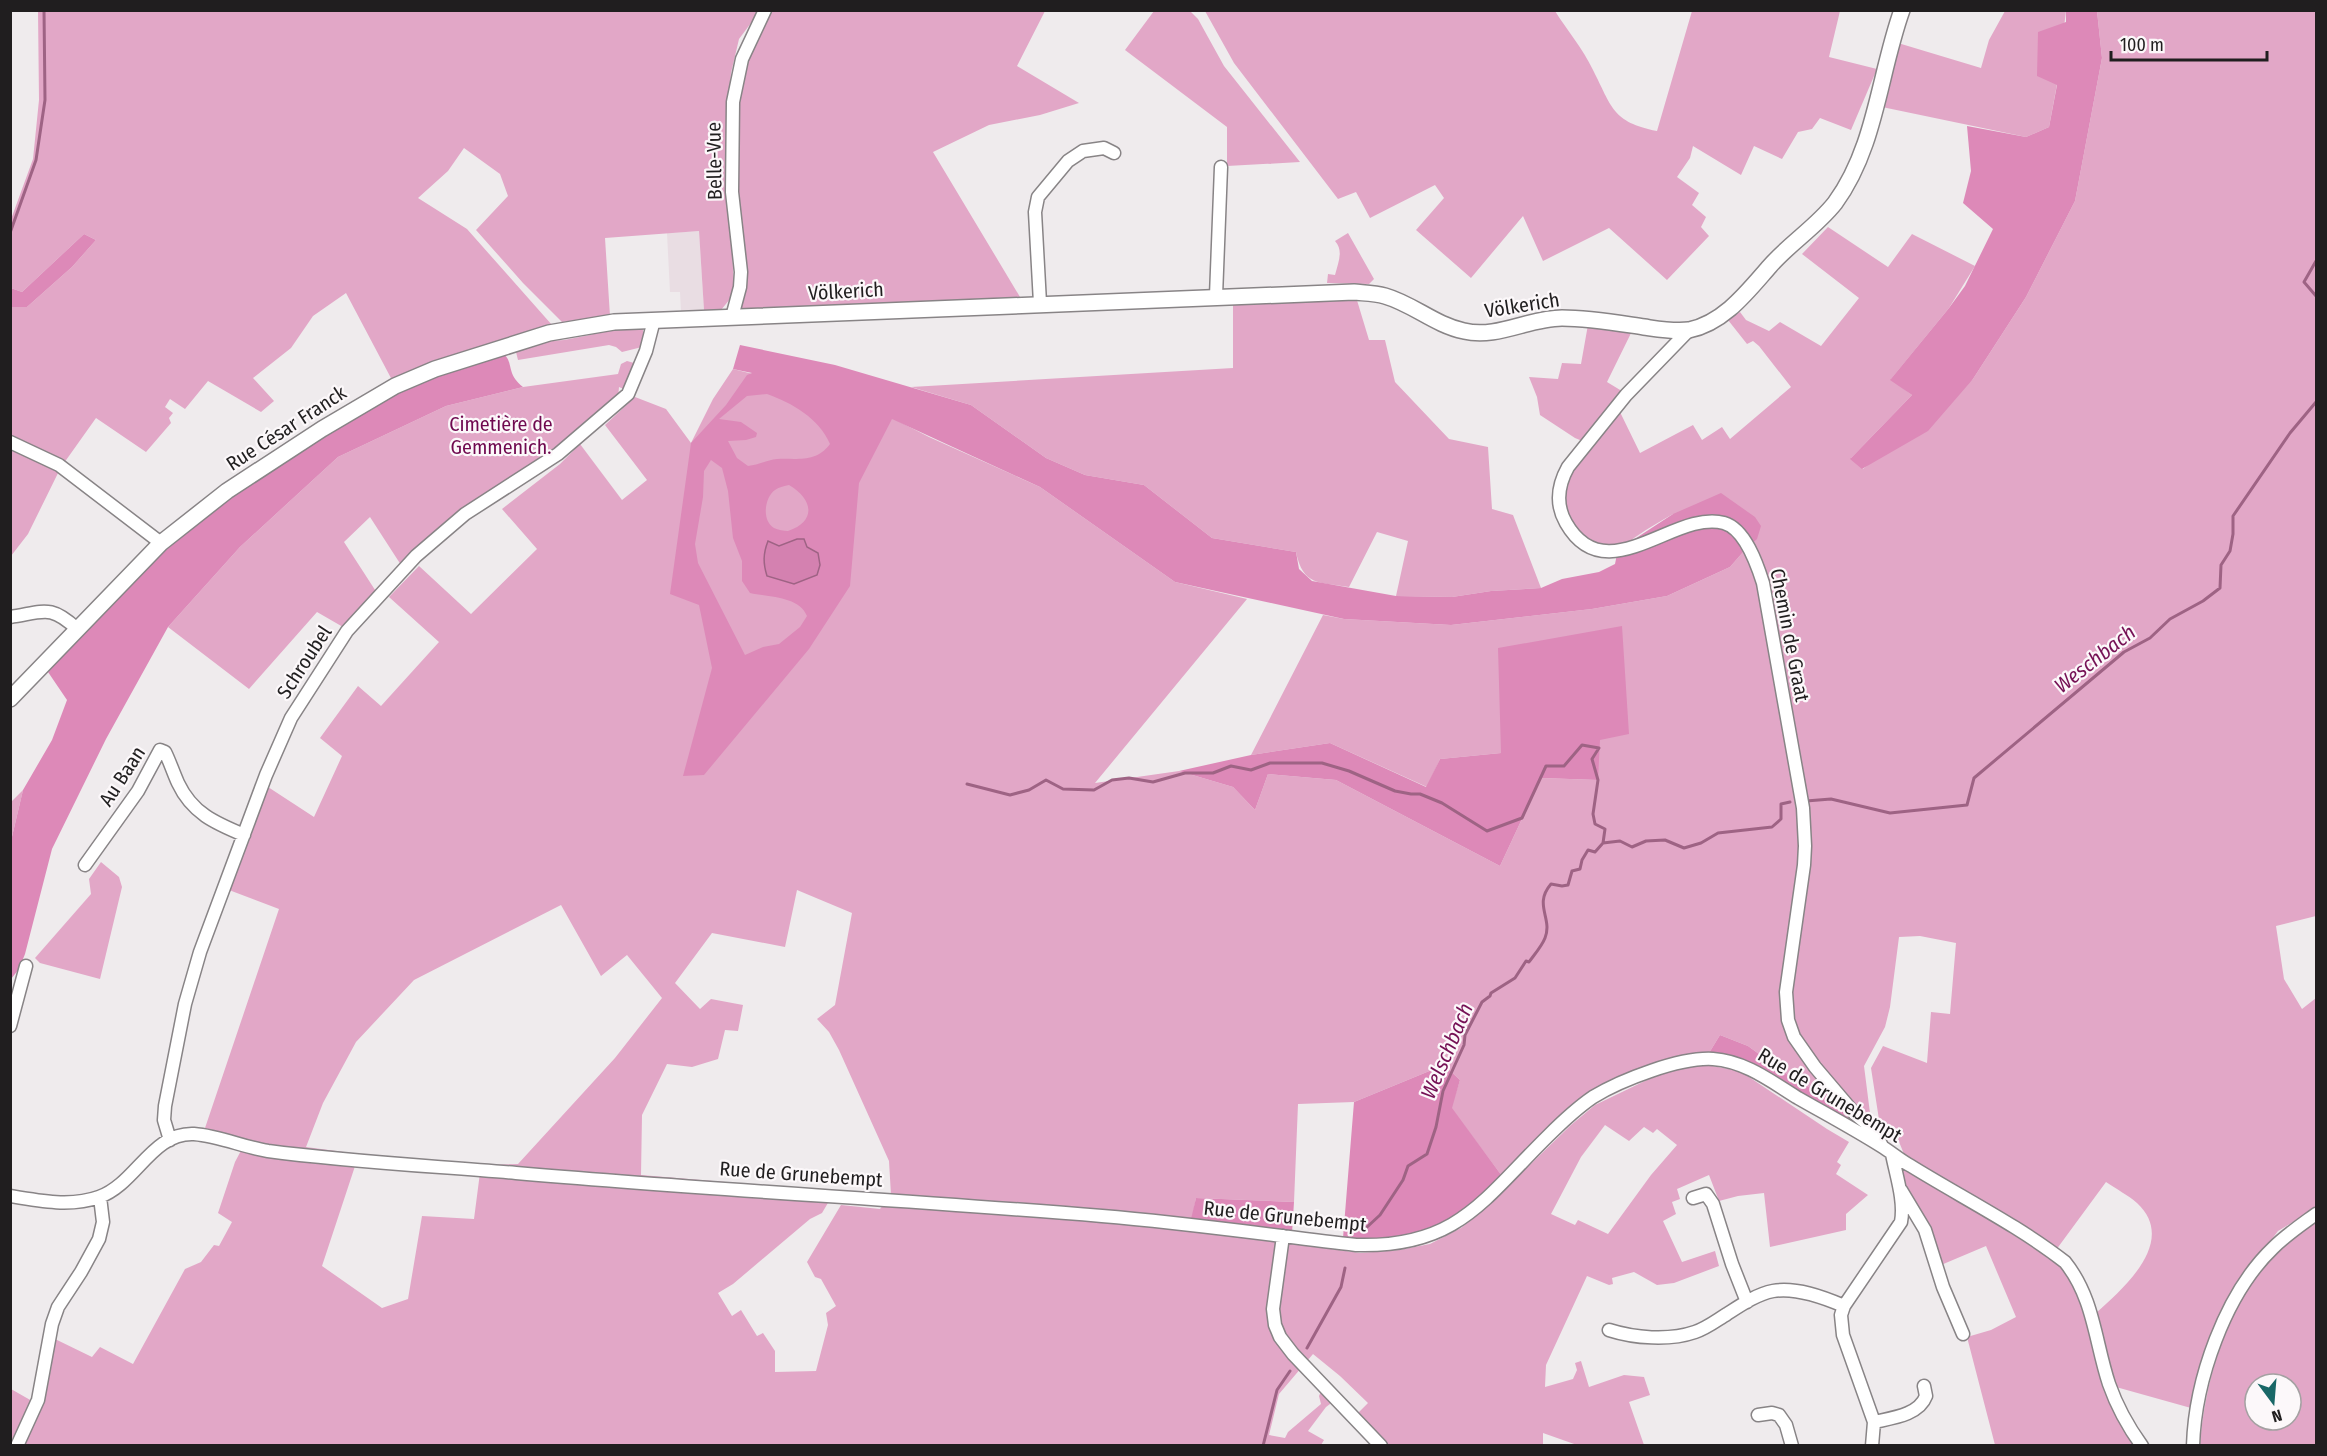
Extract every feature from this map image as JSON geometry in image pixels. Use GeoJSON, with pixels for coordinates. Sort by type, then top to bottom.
{"type":"FeatureCollection","features":[{"type":"Feature","properties":{"kind":"main road","name":"Völkerich"},"geometry":{"type":"LineString","coordinates":[[654,320],[1304,292],[1371,293],[1401,302],[1448,326],[1478,333],[1502,330],[1545,318],[1689,330],[1718,317],[1737,302],[1785,250],[1824,216],[1836,200],[1850,177],[1865,143],[1902,10]]}},
{"type":"Feature","properties":{"kind":"main road","name":"Rue César Franck"},"geometry":{"type":"LineString","coordinates":[[10,699],[161,543],[200,511],[253,473],[395,386],[445,365],[549,333],[614,322],[654,320]]}},
{"type":"Feature","properties":{"kind":"street","name":"Belle-Vue"},"geometry":{"type":"LineString","coordinates":[[732,317],[740,287],[741,272],[732,192],[733,102],[742,59],[765,10]]}},
{"type":"Feature","properties":{"kind":"street"},"geometry":{"type":"LineString","coordinates":[[1040,303],[1035,212],[1038,197],[1068,161],[1083,151],[1104,148],[1114,153]]}},
{"type":"Feature","properties":{"kind":"street"},"geometry":{"type":"LineString","coordinates":[[1216,296],[1221,167]]}},
{"type":"Feature","properties":{"kind":"street","name":"Schroubel"},"geometry":{"type":"LineString","coordinates":[[170,1140],[164,1120],[165,1106],[185,1004],[200,952],[291,717],[346,631],[416,556],[450,525],[558,454],[617,406],[628,394],[636,378],[654,320]]}},
{"type":"Feature","properties":{"kind":"street","name":"Chemin de Graat"},"geometry":{"type":"LineString","coordinates":[[1689,330],[1626,395],[1568,467],[1561,480],[1558,494],[1559,508],[1570,531],[1582,542],[1595,549],[1620,550],[1699,523],[1713,522],[1731,526],[1753,555],[1763,583],[1770,618],[1803,817],[1804,865],[1786,992],[1788,1020],[1794,1037],[1815,1067],[1855,1114],[1873,1129],[1887,1151]]}},
{"type":"Feature","properties":{"kind":"street"},"geometry":{"type":"LineString","coordinates":[[10,442],[59,465],[161,543]]}},
{"type":"Feature","properties":{"kind":"street"},"geometry":{"type":"LineString","coordinates":[[10,617],[51,612],[61,614],[76,629]]}},
{"type":"Feature","properties":{"kind":"street","name":"Au Baan"},"geometry":{"type":"LineString","coordinates":[[85,865],[138,791],[160,750],[165,752],[179,786],[201,815],[244,835]]}},
{"type":"Feature","properties":{"kind":"street"},"geometry":{"type":"LineString","coordinates":[[10,1026],[26,966]]}},
{"type":"Feature","properties":{"kind":"street","name":"Rue de Grunebempt"},"geometry":{"type":"LineString","coordinates":[[170,1140],[189,1134],[214,1137],[267,1150],[314,1155],[517,1173],[1106,1216],[1379,1245],[1403,1243],[1448,1228],[1468,1216],[1550,1134],[1593,1098],[1635,1078],[1689,1060],[1720,1060],[1747,1068],[1887,1151],[2065,1262],[2074,1273],[2086,1297],[2109,1385],[2142,1446]]}},
{"type":"Feature","properties":{"kind":"street"},"geometry":{"type":"LineString","coordinates":[[10,1196],[64,1202],[100,1197],[120,1185],[158,1147],[170,1140]]}},
{"type":"Feature","properties":{"kind":"street"},"geometry":{"type":"LineString","coordinates":[[1887,1151],[1899,1186],[1925,1230],[1943,1287],[1963,1334]]}},
{"type":"Feature","properties":{"kind":"street"},"geometry":{"type":"LineString","coordinates":[[1872,1446],[1874,1422],[1840,1324],[1844,1306],[1901,1222],[1899,1186]]}},
{"type":"Feature","properties":{"kind":"street"},"geometry":{"type":"LineString","coordinates":[[1693,1198],[1706,1194],[1713,1204],[1747,1302]]}},
{"type":"Feature","properties":{"kind":"street"},"geometry":{"type":"LineString","coordinates":[[17,1446],[38,1400],[52,1324],[58,1306],[81,1272],[99,1239],[103,1222],[100,1197]]}},
{"type":"Feature","properties":{"kind":"street"},"geometry":{"type":"LineString","coordinates":[[2193,1446],[2200,1397],[2209,1362],[2236,1295],[2271,1249],[2316,1214]]}},
{"type":"Feature","properties":{"kind":"street"},"geometry":{"type":"LineString","coordinates":[[1283,1236],[1273,1309],[1275,1326],[1280,1337],[1293,1354],[1381,1446]]}},
{"type":"Feature","properties":{"kind":"street"},"geometry":{"type":"LineString","coordinates":[[1609,1330],[1635,1336],[1679,1336],[1705,1328],[1747,1302],[1770,1292],[1784,1290],[1796,1291],[1844,1306]]}},
{"type":"Feature","properties":{"kind":"street"},"geometry":{"type":"LineString","coordinates":[[1874,1422],[1921,1406],[1926,1396],[1924,1386]]}},
{"type":"Feature","properties":{"kind":"street"},"geometry":{"type":"LineString","coordinates":[[1758,1415],[1772,1413],[1779,1415],[1786,1425],[1792,1446]]}},
{"type":"Feature","properties":{"kind":"shaded area"},"geometry":{"type":"Polygon","coordinates":[[[2066,11],[2097,11],[2102,58],[2075,201],[2026,297],[1973,379],[1928,431],[1862,469],[1850,459],[1912,395],[1890,380],[1965,286],[1993,229],[1963,203],[1971,171],[1967,126],[2026,137],[2049,127],[2057,85],[2037,76],[2038,32],[2066,22],[2066,11]]]}},
{"type":"Feature","properties":{"kind":"shaded area"},"geometry":{"type":"Polygon","coordinates":[[[699,231],[704,310],[681,311],[680,292],[670,292],[667,233],[699,231]]]}},
{"type":"Feature","properties":{"kind":"shaded area"},"geometry":{"type":"Polygon","coordinates":[[[84,234],[96,240],[72,267],[27,307],[11,307],[11,288],[22,292],[84,234]]]}},
{"type":"Feature","properties":{"kind":"shaded area"},"geometry":{"type":"Polygon","coordinates":[[[740,345],[835,365],[971,405],[1046,458],[1085,475],[1144,485],[1212,538],[1296,552],[1299,569],[1312,581],[1396,596],[1452,597],[1491,591],[1541,588],[1562,579],[1599,572],[1615,564],[1619,544],[1627,544],[1673,514],[1721,493],[1755,517],[1761,526],[1757,539],[1730,567],[1667,596],[1592,609],[1451,625],[1344,619],[1175,582],[1040,487],[892,419],[859,483],[850,586],[809,649],[704,775],[683,776],[712,668],[699,605],[670,594],[691,443],[726,405],[747,375],[752,373],[733,369],[740,345]],[[767,394],[747,396],[719,419],[741,422],[757,433],[756,437],[746,440],[728,441],[737,458],[748,466],[777,459],[813,457],[825,450],[830,444],[812,419],[786,402],[767,394]],[[711,460],[704,471],[703,497],[695,544],[698,563],[745,655],[763,647],[779,644],[800,627],[807,616],[803,609],[790,601],[750,593],[742,581],[742,561],[733,538],[728,491],[722,468],[711,460]],[[789,485],[778,488],[772,493],[767,503],[767,520],[776,529],[788,531],[804,522],[807,516],[807,503],[789,485]]]}},
{"type":"Feature","properties":{"kind":"shaded area"},"geometry":{"type":"Polygon","coordinates":[[[502,352],[517,382],[523,387],[446,406],[338,457],[240,547],[168,627],[106,739],[52,849],[25,954],[19,969],[11,979],[11,841],[23,790],[52,740],[67,700],[48,672],[92,620],[141,572],[205,516],[260,475],[408,385],[502,352]]]}},
{"type":"Feature","properties":{"kind":"shaded area"},"geometry":{"type":"Polygon","coordinates":[[[797,539],[804,539],[807,547],[818,553],[820,565],[817,575],[794,584],[767,576],[764,558],[768,541],[779,546],[797,539]]]}},
{"type":"Feature","properties":{"kind":"shaded area"},"geometry":{"type":"Polygon","coordinates":[[[1622,626],[1629,734],[1600,740],[1598,780],[1541,778],[1500,866],[1336,780],[1268,774],[1255,810],[1233,787],[1179,771],[1251,755],[1330,743],[1426,787],[1440,759],[1501,753],[1498,648],[1622,626]]]}},
{"type":"Feature","properties":{"kind":"shaded area"},"geometry":{"type":"Polygon","coordinates":[[[1720,1035],[1748,1046],[1799,1083],[1812,1088],[1821,1085],[1866,1130],[1725,1055],[1709,1053],[1720,1035]]]}},
{"type":"Feature","properties":{"kind":"shaded area"},"geometry":{"type":"Polygon","coordinates":[[[1444,1065],[1460,1080],[1452,1108],[1502,1176],[1475,1204],[1432,1231],[1376,1240],[1343,1238],[1354,1102],[1444,1065]]]}},
{"type":"Feature","properties":{"kind":"shaded area"},"geometry":{"type":"Polygon","coordinates":[[[1196,1198],[1294,1202],[1292,1233],[1191,1219],[1196,1198]]]}},
{"type":"Feature","properties":{"kind":"green space"},"geometry":{"type":"Polygon","coordinates":[[[38,11],[760,11],[739,39],[731,73],[726,138],[734,287],[730,299],[721,310],[704,310],[699,231],[605,238],[610,316],[562,322],[523,283],[476,230],[508,196],[500,174],[464,148],[448,171],[418,198],[467,229],[552,325],[441,360],[392,380],[346,293],[313,316],[291,348],[253,378],[274,401],[261,412],[208,381],[185,409],[170,399],[165,407],[173,413],[169,418],[171,423],[146,452],[96,418],[64,463],[11,440],[11,307],[27,307],[72,267],[96,240],[84,234],[22,292],[11,288],[10,222],[33,159],[39,100],[38,11]]]}},
{"type":"Feature","properties":{"kind":"green space"},"geometry":{"type":"Polygon","coordinates":[[[770,11],[1045,11],[1017,66],[1079,103],[1040,115],[989,125],[933,152],[1020,297],[740,310],[735,197],[737,116],[754,42],[770,11]]]}},
{"type":"Feature","properties":{"kind":"green space"},"geometry":{"type":"Polygon","coordinates":[[[1154,11],[1190,11],[1198,19],[1224,66],[1300,162],[1227,166],[1227,127],[1125,50],[1154,11]]]}},
{"type":"Feature","properties":{"kind":"green space"},"geometry":{"type":"Polygon","coordinates":[[[1205,11],[1555,11],[1585,55],[1615,111],[1631,123],[1657,131],[1692,11],[1840,11],[1829,57],[1877,69],[1851,130],[1820,118],[1812,129],[1798,132],[1782,159],[1754,146],[1741,175],[1693,146],[1690,158],[1677,177],[1699,193],[1692,205],[1706,217],[1701,227],[1709,236],[1667,280],[1609,228],[1543,261],[1523,216],[1471,278],[1416,230],[1444,198],[1435,185],[1370,218],[1356,192],[1338,199],[1234,63],[1205,11]]]}},
{"type":"Feature","properties":{"kind":"green space"},"geometry":{"type":"Polygon","coordinates":[[[2005,11],[2066,11],[2049,127],[2026,137],[1882,107],[1898,43],[1981,68],[1989,40],[2005,11]]]}},
{"type":"Feature","properties":{"kind":"green space"},"geometry":{"type":"Polygon","coordinates":[[[2097,11],[2316,11],[2316,916],[2276,926],[2284,979],[2302,1009],[2316,998],[2316,1208],[2278,1231],[2232,1292],[2191,1408],[2116,1387],[2096,1313],[2132,1277],[2149,1248],[2152,1233],[2148,1218],[2137,1203],[2106,1182],[2056,1250],[1915,1164],[1904,1154],[1897,1137],[1880,1126],[1871,1068],[1883,1046],[1927,1063],[1931,1012],[1950,1014],[1956,943],[1920,936],[1899,937],[1890,1007],[1885,1027],[1864,1066],[1870,1113],[1867,1118],[1836,1086],[1804,1044],[1793,1020],[1790,998],[1807,865],[1809,831],[1807,796],[1759,558],[1673,514],[1625,544],[1602,545],[1582,534],[1568,516],[1564,493],[1571,473],[1592,445],[1575,438],[1540,415],[1537,397],[1529,377],[1558,379],[1562,363],[1581,364],[1589,319],[1635,325],[1607,382],[1630,396],[1619,410],[1640,453],[1693,425],[1702,440],[1722,427],[1730,439],[1791,387],[1759,346],[1753,341],[1747,344],[1728,320],[1740,312],[1746,320],[1769,331],[1780,322],[1821,346],[1859,298],[1802,254],[1828,227],[1888,267],[1912,234],[1975,266],[1949,308],[1891,379],[1912,395],[1851,458],[1863,469],[1973,379],[2026,297],[2075,201],[2102,58],[2097,11]]]}},
{"type":"Feature","properties":{"kind":"green space"},"geometry":{"type":"Polygon","coordinates":[[[1348,233],[1374,279],[1369,284],[1327,283],[1328,274],[1335,275],[1339,262],[1340,253],[1335,241],[1348,233]]]}},
{"type":"Feature","properties":{"kind":"green space"},"geometry":{"type":"Polygon","coordinates":[[[1356,297],[1369,340],[1385,340],[1395,382],[1449,439],[1488,447],[1492,509],[1513,515],[1541,588],[1491,591],[1452,597],[1396,596],[1408,541],[1377,532],[1349,587],[1321,583],[1308,577],[1303,571],[1296,552],[1212,538],[1144,485],[1085,475],[1046,458],[971,405],[911,387],[1233,368],[1233,300],[1356,297]]]}},
{"type":"Feature","properties":{"kind":"green space"},"geometry":{"type":"Polygon","coordinates":[[[642,327],[645,338],[642,347],[622,352],[609,345],[518,360],[516,352],[518,348],[536,342],[564,340],[590,335],[609,328],[642,327]]]}},
{"type":"Feature","properties":{"kind":"green space","name":"Cimetière de Gemmenich."},"geometry":{"type":"Polygon","coordinates":[[[627,361],[634,363],[634,371],[626,390],[619,387],[618,398],[543,459],[455,516],[426,539],[401,565],[370,517],[344,542],[377,593],[343,627],[317,612],[249,689],[168,627],[240,547],[338,457],[446,406],[523,387],[618,374],[621,364],[627,361]]]}},
{"type":"Feature","properties":{"kind":"green space"},"geometry":{"type":"Polygon","coordinates":[[[733,369],[859,401],[929,437],[1040,487],[1175,582],[1247,599],[1095,783],[1179,771],[1233,787],[1255,810],[1268,774],[1336,780],[1500,866],[1541,778],[1598,780],[1501,753],[1440,759],[1427,787],[1330,743],[1251,755],[1323,615],[1344,619],[1451,625],[1592,609],[1667,596],[1730,567],[1744,551],[1758,581],[1799,814],[1799,870],[1781,995],[1782,1024],[1796,1051],[1821,1085],[1812,1088],[1799,1083],[1748,1046],[1720,1035],[1709,1053],[1694,1055],[1607,1083],[1502,1176],[1451,1108],[1460,1080],[1444,1065],[1354,1102],[1298,1104],[1294,1202],[1196,1198],[1192,1219],[1220,1222],[1289,1243],[1360,1253],[1399,1250],[1430,1244],[1461,1228],[1480,1213],[1571,1125],[1595,1105],[1647,1080],[1679,1068],[1701,1064],[1740,1071],[1849,1142],[1837,1162],[1841,1165],[1836,1174],[1868,1195],[1846,1214],[1846,1230],[1770,1247],[1764,1193],[1719,1201],[1709,1175],[1677,1189],[1680,1199],[1672,1202],[1676,1214],[1663,1221],[1682,1262],[1715,1251],[1719,1266],[1674,1283],[1657,1285],[1634,1272],[1612,1278],[1613,1284],[1609,1285],[1587,1276],[1546,1365],[1545,1387],[1573,1379],[1577,1370],[1575,1363],[1581,1361],[1589,1387],[1624,1375],[1644,1377],[1650,1395],[1629,1402],[1644,1445],[1577,1445],[1543,1433],[1543,1445],[1389,1445],[1358,1413],[1368,1403],[1313,1354],[1279,1394],[1269,1435],[1285,1438],[1288,1432],[1321,1404],[1319,1396],[1322,1389],[1334,1401],[1326,1407],[1308,1431],[1324,1440],[1321,1445],[20,1446],[42,1404],[51,1369],[55,1339],[92,1357],[100,1347],[133,1364],[185,1269],[201,1262],[214,1245],[219,1246],[232,1222],[218,1213],[235,1162],[245,1143],[204,1131],[279,909],[229,890],[268,787],[314,817],[342,756],[320,738],[358,686],[381,706],[439,642],[389,597],[419,566],[471,614],[537,549],[502,509],[560,464],[580,444],[622,500],[647,480],[605,425],[635,397],[666,409],[691,443],[713,399],[733,369]],[[797,890],[785,947],[712,933],[675,983],[700,1009],[711,999],[743,1005],[738,1031],[725,1030],[718,1059],[692,1067],[667,1064],[642,1115],[641,1175],[835,1191],[822,1213],[810,1219],[733,1284],[718,1293],[732,1316],[741,1310],[757,1336],[763,1333],[775,1351],[775,1372],[816,1371],[828,1325],[826,1313],[836,1306],[821,1279],[815,1277],[807,1262],[841,1205],[880,1209],[891,1195],[889,1161],[839,1050],[829,1032],[817,1019],[835,1005],[852,913],[797,890]],[[561,905],[414,980],[356,1042],[323,1103],[306,1147],[359,1154],[322,1266],[382,1308],[408,1299],[422,1216],[474,1219],[481,1165],[518,1164],[615,1058],[662,998],[627,955],[601,976],[561,905]],[[1605,1125],[1581,1157],[1551,1214],[1575,1225],[1578,1220],[1608,1234],[1651,1175],[1677,1145],[1657,1129],[1653,1133],[1644,1127],[1629,1141],[1605,1125]]]}},
{"type":"Feature","properties":{"kind":"green space"},"geometry":{"type":"Polygon","coordinates":[[[11,446],[60,469],[28,534],[11,556],[11,446]]]}},
{"type":"Feature","properties":{"kind":"green space"},"geometry":{"type":"Polygon","coordinates":[[[23,790],[11,841],[11,802],[23,790]]]}},
{"type":"Feature","properties":{"kind":"green space"},"geometry":{"type":"Polygon","coordinates":[[[101,862],[119,877],[122,887],[100,979],[40,963],[35,958],[91,894],[89,879],[101,862]]]}},
{"type":"Feature","properties":{"kind":"green space"},"geometry":{"type":"Polygon","coordinates":[[[1904,1168],[2059,1265],[2075,1285],[2085,1310],[2102,1379],[2113,1410],[2135,1445],[1995,1445],[1967,1337],[1991,1330],[2016,1317],[1986,1246],[1941,1265],[1902,1184],[1900,1170],[1904,1168]]]}},
{"type":"Feature","properties":{"kind":"green space"},"geometry":{"type":"Polygon","coordinates":[[[2316,1221],[2316,1445],[2200,1446],[2207,1393],[2222,1342],[2259,1271],[2290,1239],[2316,1221]]]}},
{"type":"Feature","properties":{"kind":"green space"},"geometry":{"type":"Polygon","coordinates":[[[11,1389],[32,1401],[11,1441],[11,1389]]]}},
{"type":"Feature","properties":{"kind":"waterway"},"geometry":{"type":"LineString","coordinates":[[10,233],[36,160],[45,100],[44,10]]}},
{"type":"Feature","properties":{"kind":"waterway","name":"Weschbach"},"geometry":{"type":"LineString","coordinates":[[2316,261],[2304,282],[2316,296]]}},
{"type":"Feature","properties":{"kind":"waterway","name":"Weschbach"},"geometry":{"type":"LineString","coordinates":[[1806,801],[1831,799],[1890,813],[1967,805],[1974,778],[2124,652],[2150,638],[2170,619],[2203,601],[2220,588],[2221,565],[2230,551],[2233,516],[2290,433],[2316,402]]}},
{"type":"Feature","properties":{"kind":"waterway"},"geometry":{"type":"LineString","coordinates":[[967,784],[1010,795],[1029,790],[1046,780],[1063,789],[1094,790],[1112,780],[1129,778],[1153,782],[1185,773],[1213,773],[1231,766],[1251,770],[1270,763],[1322,763],[1349,771],[1395,791],[1420,794],[1442,803],[1487,831],[1522,818],[1546,766],[1564,766],[1582,745],[1599,748],[1592,759],[1598,780],[1593,814],[1595,824],[1605,829],[1603,843]]}},
{"type":"Feature","properties":{"kind":"waterway","name":"Welschbach"},"geometry":{"type":"LineString","coordinates":[[1366,1228],[1380,1215],[1403,1180],[1408,1166],[1427,1154],[1436,1127],[1443,1091],[1464,1045],[1465,1035],[1482,1002],[1491,993],[1515,978],[1526,961],[1529,962],[1544,941],[1547,924],[1543,905],[1546,892],[1551,884],[1568,885],[1572,871],[1580,869],[1588,850],[1595,852],[1603,843],[1620,841],[1632,847],[1646,841],[1665,840],[1684,848],[1701,843],[1718,833],[1772,827],[1781,819],[1781,804],[1790,802]]}},
{"type":"Feature","properties":{"kind":"waterway","name":"Welschbach"},"geometry":{"type":"LineString","coordinates":[[1307,1348],[1341,1287],[1345,1268]]}},
{"type":"Feature","properties":{"kind":"waterway","name":"Welschbach"},"geometry":{"type":"LineString","coordinates":[[1263,1446],[1277,1390],[1290,1371]]}}]}
